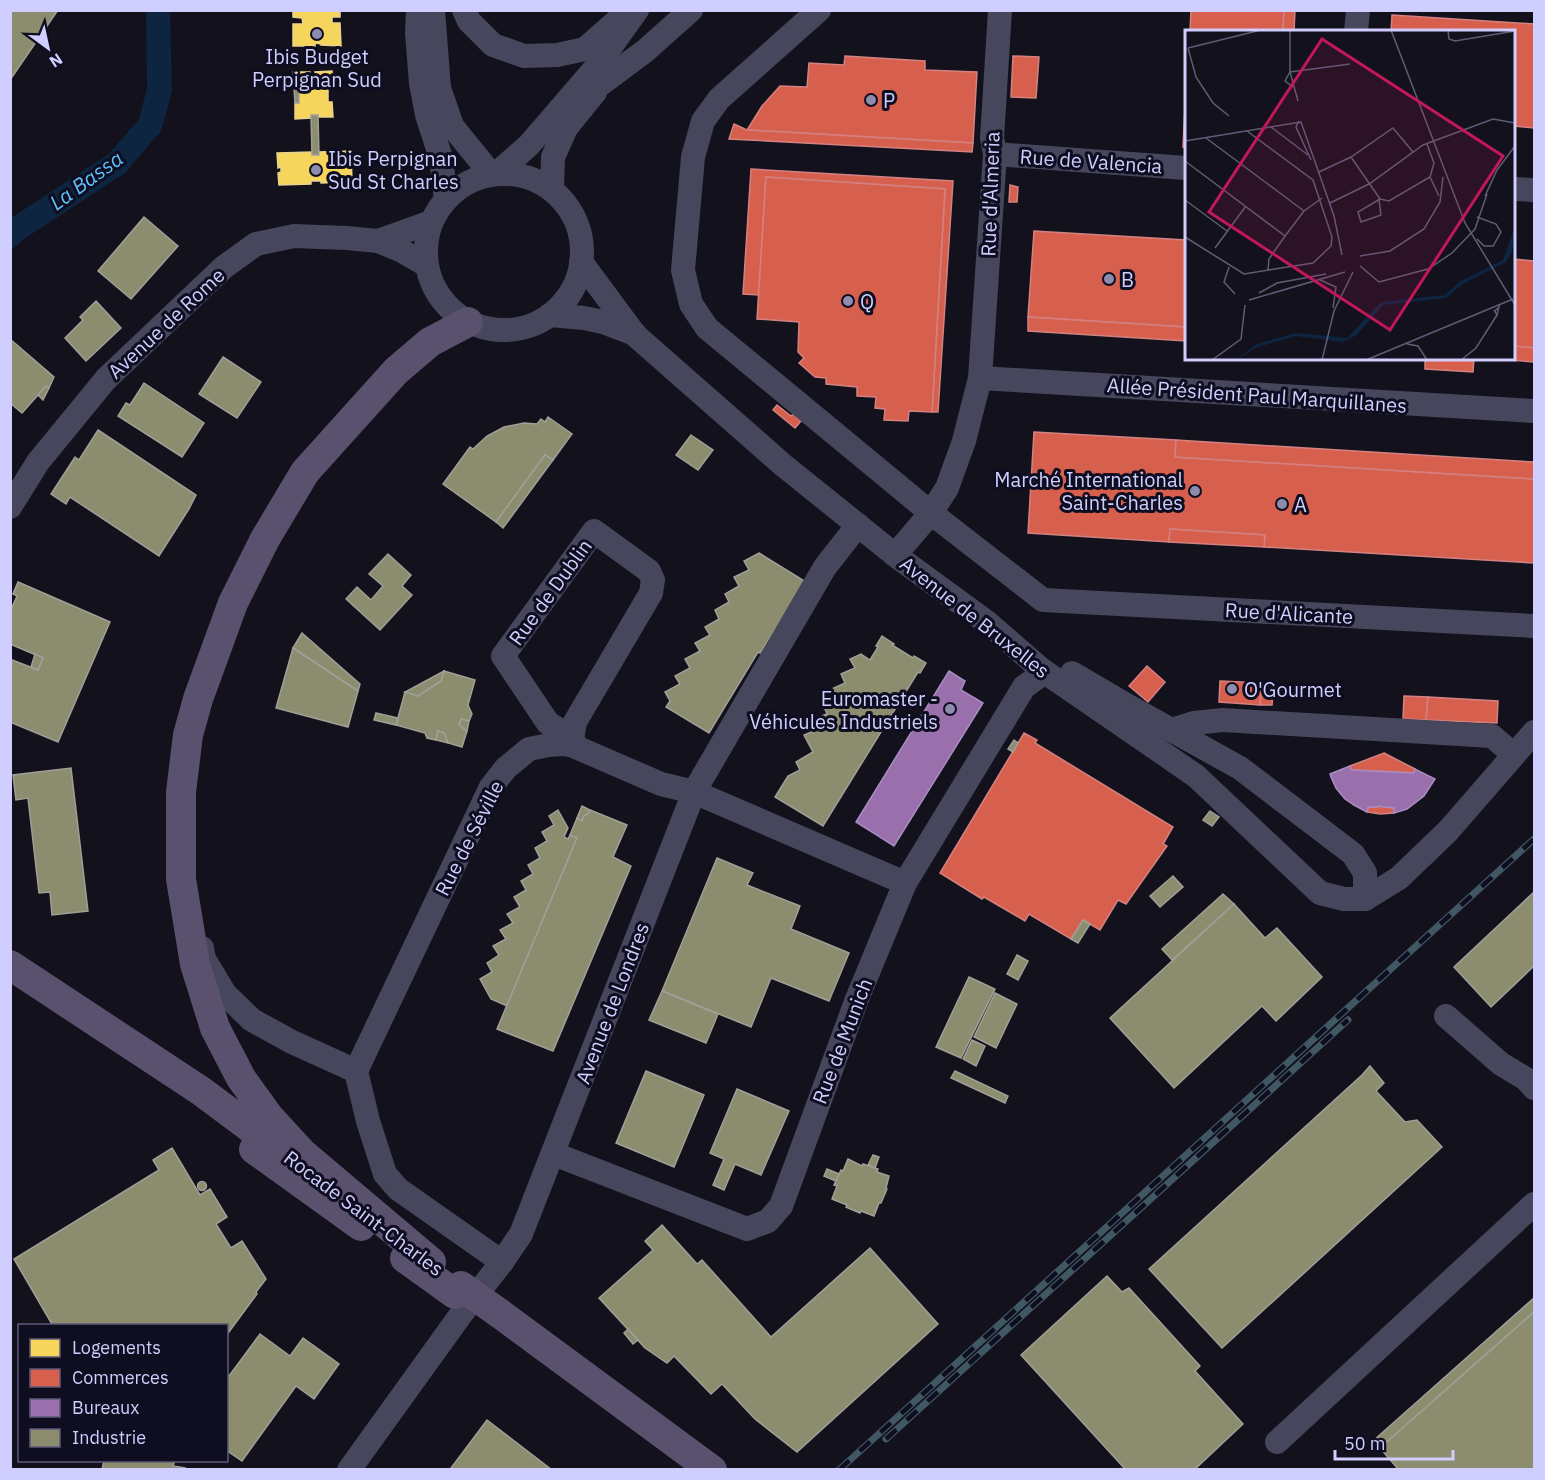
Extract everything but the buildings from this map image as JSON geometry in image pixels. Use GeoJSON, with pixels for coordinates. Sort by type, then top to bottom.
{"type":"FeatureCollection","features":[{"type":"Feature","properties":{"kind":"main road"},"geometry":{"type":"LineString","coordinates":[[431,1262],[302,1153],[269,1117],[242,1078],[215,1028],[195,964],[181,879],[182,792],[188,735],[198,699],[233,603],[265,539],[305,472],[396,371],[430,342],[468,322]]}},
{"type":"Feature","properties":{"kind":"main road","name":"Rocade Saint-Charles"},"geometry":{"type":"LineString","coordinates":[[10,965],[201,1091],[431,1262],[458,1290]]}},
{"type":"Feature","properties":{"kind":"main road","name":"Rocade Saint-Charles"},"geometry":{"type":"LineString","coordinates":[[10,985],[173,1092],[712,1470]]}},
{"type":"Feature","properties":{"kind":"main road","name":"Rocade Saint-Charles"},"geometry":{"type":"LineString","coordinates":[[495,1317],[695,1470]]}},
{"type":"Feature","properties":{"kind":"street"},"geometry":{"type":"LineString","coordinates":[[418,10],[417,33],[421,83],[427,115],[441,158],[446,199]]}},
{"type":"Feature","properties":{"kind":"street"},"geometry":{"type":"LineString","coordinates":[[433,10],[439,88],[452,126],[493,174]]}},
{"type":"Feature","properties":{"kind":"street"},"geometry":{"type":"LineString","coordinates":[[464,10],[469,21],[493,45],[524,56],[557,55],[585,49],[615,24],[626,10]]}},
{"type":"Feature","properties":{"kind":"street"},"geometry":{"type":"LineString","coordinates":[[493,174],[529,145],[590,75],[637,10]]}},
{"type":"Feature","properties":{"kind":"street"},"geometry":{"type":"LineString","coordinates":[[552,190],[553,157],[566,128],[655,10]]}},
{"type":"Feature","properties":{"kind":"street"},"geometry":{"type":"LineString","coordinates":[[602,83],[645,51],[691,10]]}},
{"type":"Feature","properties":{"kind":"street"},"geometry":{"type":"LineString","coordinates":[[819,10],[719,99],[703,121],[693,157],[683,270],[691,304],[707,328],[931,513]]}},
{"type":"Feature","properties":{"kind":"street","name":"Rue d'Almeria"},"geometry":{"type":"LineString","coordinates":[[895,555],[931,513],[947,488],[964,441],[980,378],[994,163],[992,138],[1000,10]]}},
{"type":"Feature","properties":{"kind":"street"},"geometry":{"type":"LineString","coordinates":[[1356,30],[1358,10]]}},
{"type":"Feature","properties":{"kind":"street","name":"Rue de Valencia"},"geometry":{"type":"LineString","coordinates":[[994,163],[1185,168]]}},
{"type":"Feature","properties":{"kind":"street"},"geometry":{"type":"LineString","coordinates":[[493,174],[525,177],[552,190],[566,204],[576,222],[581,242],[581,262],[576,282],[565,300],[550,315],[531,326],[510,330],[488,329],[468,322],[448,308],[434,288],[426,266],[426,243],[431,222],[446,199],[466,183],[493,174]]}},
{"type":"Feature","properties":{"kind":"street"},"geometry":{"type":"LineString","coordinates":[[1515,189],[1534,190]]}},
{"type":"Feature","properties":{"kind":"street","name":"Avenue de Rome"},"geometry":{"type":"LineString","coordinates":[[378,241],[431,222]]}},
{"type":"Feature","properties":{"kind":"street","name":"Avenue de Rome"},"geometry":{"type":"LineString","coordinates":[[10,507],[38,462],[106,379],[224,267],[256,244],[294,236],[378,241],[402,251],[426,266]]}},
{"type":"Feature","properties":{"kind":"street","name":"Avenue de Bruxelles"},"geometry":{"type":"LineString","coordinates":[[581,262],[635,335],[783,465],[895,555],[988,623],[1042,670],[1196,776],[1320,893],[1344,899],[1365,899]]}},
{"type":"Feature","properties":{"kind":"street","name":"Avenue de Bruxelles"},"geometry":{"type":"LineString","coordinates":[[550,315],[603,322],[635,335]]}},
{"type":"Feature","properties":{"kind":"street","name":"Allée Président Paul Marquillanes"},"geometry":{"type":"LineString","coordinates":[[980,378],[1534,411]]}},
{"type":"Feature","properties":{"kind":"street","name":"Rue d'Alicante"},"geometry":{"type":"LineString","coordinates":[[931,513],[1043,600],[1534,626]]}},
{"type":"Feature","properties":{"kind":"street","name":"Avenue de Londres"},"geometry":{"type":"LineString","coordinates":[[349,1470],[521,1234],[694,792],[825,567],[858,525]]}},
{"type":"Feature","properties":{"kind":"street","name":"Rue de Dublin"},"geometry":{"type":"LineString","coordinates":[[594,531],[649,571],[653,580],[651,593],[576,722],[572,742],[548,723],[503,656],[594,531]]}},
{"type":"Feature","properties":{"kind":"street"},"geometry":{"type":"LineString","coordinates":[[988,623],[1240,768],[1353,854],[1365,873],[1365,899]]}},
{"type":"Feature","properties":{"kind":"street","name":"Rue de Munich"},"geometry":{"type":"LineString","coordinates":[[554,1154],[747,1228],[768,1221],[781,1206],[857,999],[905,883],[1024,687],[1039,676],[1042,670]]}},
{"type":"Feature","properties":{"kind":"street"},"geometry":{"type":"LineString","coordinates":[[1365,899],[1388,873],[1428,836],[1534,716]]}},
{"type":"Feature","properties":{"kind":"street"},"geometry":{"type":"LineString","coordinates":[[1172,730],[1194,723],[1223,720],[1492,736],[1506,748]]}},
{"type":"Feature","properties":{"kind":"street"},"geometry":{"type":"LineString","coordinates":[[1365,899],[1399,878],[1448,831],[1534,732]]}},
{"type":"Feature","properties":{"kind":"street","name":"Rue de Séville"},"geometry":{"type":"LineString","coordinates":[[356,1071],[491,787],[506,768],[529,749],[572,742],[661,784],[694,792],[905,883]]}},
{"type":"Feature","properties":{"kind":"street"},"geometry":{"type":"LineString","coordinates":[[1365,899],[1397,890],[1427,868],[1534,749]]}},
{"type":"Feature","properties":{"kind":"street"},"geometry":{"type":"LineString","coordinates":[[182,792],[190,886],[204,958],[225,994],[252,1020],[292,1042],[356,1071],[368,1121],[385,1174],[398,1189],[502,1262]]}},
{"type":"Feature","properties":{"kind":"street"},"geometry":{"type":"LineString","coordinates":[[1446,1016],[1502,1064],[1532,1080]]}},
{"type":"Feature","properties":{"kind":"street"},"geometry":{"type":"LineString","coordinates":[[1277,1442],[1534,1204]]}},
{"type":"Feature","properties":{"kind":"water","name":"La Bassa"},"geometry":{"type":"Polygon","coordinates":[[[146,11],[170,11],[172,91],[161,131],[125,173],[24,239],[11,250],[11,218],[109,154],[139,119],[147,88],[146,11]]]}},
{"type":"Feature","properties":{"kind":"railway"},"geometry":{"type":"LineString","coordinates":[[839,1470],[1534,839]]}},
{"type":"Feature","properties":{"kind":"railway"},"geometry":{"type":"LineString","coordinates":[[886,1439],[1348,1020]]}},
{"type":"Feature","properties":{"kind":"place","name":"Ibis Budget Perpignan Sud"},"geometry":{"type":"Point","coordinates":[317,34]}},
{"type":"Feature","properties":{"kind":"place","name":"P"},"geometry":{"type":"Point","coordinates":[871,100]}},
{"type":"Feature","properties":{"kind":"place","name":"Ibis Perpignan Sud St Charles"},"geometry":{"type":"Point","coordinates":[316,170]}},
{"type":"Feature","properties":{"kind":"place","name":"B"},"geometry":{"type":"Point","coordinates":[1109,279]}},
{"type":"Feature","properties":{"kind":"place","name":"Q"},"geometry":{"type":"Point","coordinates":[848,301]}},
{"type":"Feature","properties":{"kind":"place","name":"Marché International Saint-Charles"},"geometry":{"type":"Point","coordinates":[1195,491]}},
{"type":"Feature","properties":{"kind":"place","name":"A"},"geometry":{"type":"Point","coordinates":[1282,504]}},
{"type":"Feature","properties":{"kind":"place","name":"O'Gourmet"},"geometry":{"type":"Point","coordinates":[1232,689]}},
{"type":"Feature","properties":{"kind":"place","name":"Euromaster - Véhicules Industriels"},"geometry":{"type":"Point","coordinates":[950,709]}}]}
